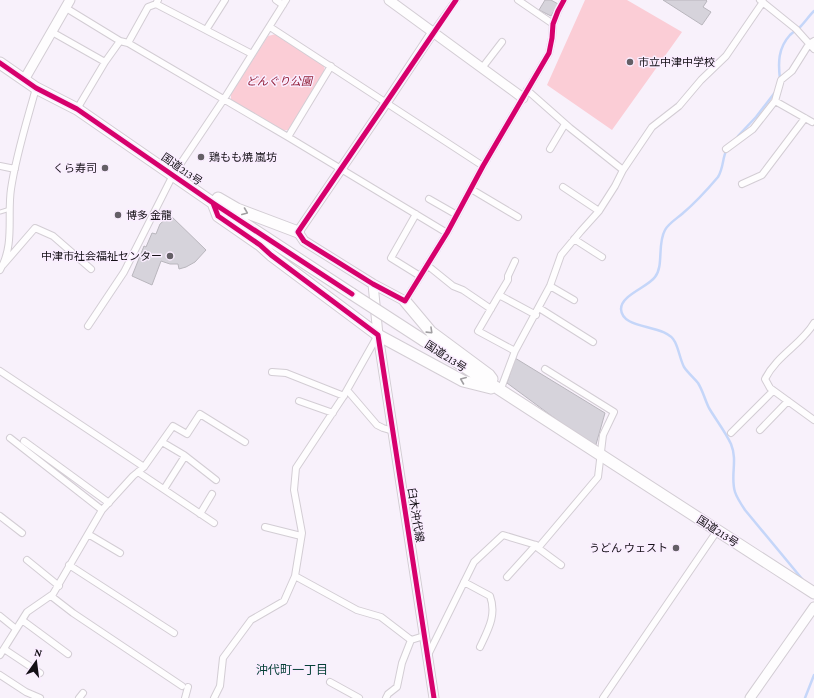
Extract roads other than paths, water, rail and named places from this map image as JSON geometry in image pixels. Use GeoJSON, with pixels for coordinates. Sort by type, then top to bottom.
{"type":"FeatureCollection","features":[{"type":"Feature","properties":{"kind":"highway","name":"国道213号"},"geometry":{"type":"LineString","coordinates":[[0,63],[36,88],[77,109],[213,203],[500,391],[814,593]]}},
{"type":"Feature","properties":{"kind":"highway"},"geometry":{"type":"LineString","coordinates":[[173,175],[199,187],[237,209],[298,232]]}},
{"type":"Feature","properties":{"kind":"highway"},"geometry":{"type":"LineString","coordinates":[[213,203],[218,216],[260,245],[271,255],[378,335],[463,381],[500,391]]}},
{"type":"Feature","properties":{"kind":"highway"},"geometry":{"type":"LineString","coordinates":[[405,302],[431,332],[490,375],[500,391]]}},
{"type":"Feature","properties":{"kind":"street"},"geometry":{"type":"LineString","coordinates":[[206,30],[225,0]]}},
{"type":"Feature","properties":{"kind":"street"},"geometry":{"type":"LineString","coordinates":[[88,326],[124,272],[173,175],[224,99],[285,2],[276,0]]}},
{"type":"Feature","properties":{"kind":"street"},"geometry":{"type":"LineString","coordinates":[[389,0],[482,68],[525,94],[566,124],[623,170]]}},
{"type":"Feature","properties":{"kind":"street"},"geometry":{"type":"LineString","coordinates":[[456,0],[298,232],[304,241],[405,302],[447,233],[470,189],[549,52],[553,24],[564,0]]}},
{"type":"Feature","properties":{"kind":"street"},"geometry":{"type":"LineString","coordinates":[[518,0],[553,24]]}},
{"type":"Feature","properties":{"kind":"street"},"geometry":{"type":"LineString","coordinates":[[500,391],[515,351],[536,315],[550,286],[561,255],[599,211],[623,170],[652,128],[679,106],[701,80],[726,56],[761,1],[796,29],[812,45],[792,71],[781,80],[775,101],[753,129],[726,149]]}},
{"type":"Feature","properties":{"kind":"street"},"geometry":{"type":"LineString","coordinates":[[128,43],[148,7],[157,2],[252,54]]}},
{"type":"Feature","properties":{"kind":"street"},"geometry":{"type":"LineString","coordinates":[[24,80],[68,4],[120,41],[128,43],[224,99],[447,233]]}},
{"type":"Feature","properties":{"kind":"street"},"geometry":{"type":"LineString","coordinates":[[270,27],[483,166]]}},
{"type":"Feature","properties":{"kind":"street"},"geometry":{"type":"LineString","coordinates":[[52,32],[106,62]]}},
{"type":"Feature","properties":{"kind":"street"},"geometry":{"type":"LineString","coordinates":[[77,109],[120,41]]}},
{"type":"Feature","properties":{"kind":"street"},"geometry":{"type":"LineString","coordinates":[[482,68],[502,42]]}},
{"type":"Feature","properties":{"kind":"street"},"geometry":{"type":"LineString","coordinates":[[288,137],[331,66]]}},
{"type":"Feature","properties":{"kind":"street"},"geometry":{"type":"LineString","coordinates":[[1,268],[9,243],[10,190],[36,88]]}},
{"type":"Feature","properties":{"kind":"street"},"geometry":{"type":"LineString","coordinates":[[775,101],[812,122]]}},
{"type":"Feature","properties":{"kind":"street"},"geometry":{"type":"LineString","coordinates":[[742,184],[762,175],[805,118]]}},
{"type":"Feature","properties":{"kind":"street"},"geometry":{"type":"LineString","coordinates":[[550,149],[566,124]]}},
{"type":"Feature","properties":{"kind":"street"},"geometry":{"type":"LineString","coordinates":[[0,166],[15,169]]}},
{"type":"Feature","properties":{"kind":"street"},"geometry":{"type":"LineString","coordinates":[[563,187],[599,211]]}},
{"type":"Feature","properties":{"kind":"street"},"geometry":{"type":"LineString","coordinates":[[470,189],[518,217]]}},
{"type":"Feature","properties":{"kind":"street"},"geometry":{"type":"LineString","coordinates":[[429,199],[457,215]]}},
{"type":"Feature","properties":{"kind":"street"},"geometry":{"type":"LineString","coordinates":[[416,214],[391,258],[420,276]]}},
{"type":"Feature","properties":{"kind":"street"},"geometry":{"type":"LineString","coordinates":[[1,268],[35,228],[53,236],[91,269]]}},
{"type":"Feature","properties":{"kind":"street"},"geometry":{"type":"LineString","coordinates":[[574,239],[602,257]]}},
{"type":"Feature","properties":{"kind":"street"},"geometry":{"type":"LineString","coordinates":[[515,261],[508,276],[508,280],[478,332],[515,351]]}},
{"type":"Feature","properties":{"kind":"street"},"geometry":{"type":"LineString","coordinates":[[427,265],[453,286],[463,290],[491,309]]}},
{"type":"Feature","properties":{"kind":"street","name":"臼木沖代線"},"geometry":{"type":"LineString","coordinates":[[374,284],[378,335],[434,698]]}},
{"type":"Feature","properties":{"kind":"street"},"geometry":{"type":"LineString","coordinates":[[550,286],[574,300]]}},
{"type":"Feature","properties":{"kind":"street"},"geometry":{"type":"LineString","coordinates":[[499,295],[536,315]]}},
{"type":"Feature","properties":{"kind":"street"},"geometry":{"type":"LineString","coordinates":[[539,308],[592,342]]}},
{"type":"Feature","properties":{"kind":"street"},"geometry":{"type":"LineString","coordinates":[[814,323],[770,369],[765,379],[773,391],[814,420]]}},
{"type":"Feature","properties":{"kind":"street"},"geometry":{"type":"LineString","coordinates":[[214,698],[220,686],[223,658],[251,620],[284,601],[295,576],[302,533],[294,490],[296,468],[346,393],[378,335]]}},
{"type":"Feature","properties":{"kind":"street"},"geometry":{"type":"LineString","coordinates":[[507,578],[537,547],[598,478],[604,435],[614,412],[545,369]]}},
{"type":"Feature","properties":{"kind":"street"},"geometry":{"type":"LineString","coordinates":[[0,371],[144,466]]}},
{"type":"Feature","properties":{"kind":"street"},"geometry":{"type":"LineString","coordinates":[[272,372],[286,373],[346,393],[377,425],[393,431]]}},
{"type":"Feature","properties":{"kind":"street"},"geometry":{"type":"LineString","coordinates":[[732,433],[773,391]]}},
{"type":"Feature","properties":{"kind":"street"},"geometry":{"type":"LineString","coordinates":[[300,401],[333,413]]}},
{"type":"Feature","properties":{"kind":"street"},"geometry":{"type":"LineString","coordinates":[[760,430],[788,401]]}},
{"type":"Feature","properties":{"kind":"street"},"geometry":{"type":"LineString","coordinates":[[40,673],[2,652],[27,612],[51,596],[59,586],[69,565],[102,510],[144,466],[173,426],[187,434],[200,414],[245,442]]}},
{"type":"Feature","properties":{"kind":"street"},"geometry":{"type":"LineString","coordinates":[[10,438],[102,510]]}},
{"type":"Feature","properties":{"kind":"street"},"geometry":{"type":"LineString","coordinates":[[24,441],[109,503]]}},
{"type":"Feature","properties":{"kind":"street"},"geometry":{"type":"LineString","coordinates":[[162,442],[185,456],[216,480]]}},
{"type":"Feature","properties":{"kind":"street"},"geometry":{"type":"LineString","coordinates":[[164,489],[185,456]]}},
{"type":"Feature","properties":{"kind":"street"},"geometry":{"type":"LineString","coordinates":[[138,472],[214,523]]}},
{"type":"Feature","properties":{"kind":"street"},"geometry":{"type":"LineString","coordinates":[[200,514],[212,494]]}},
{"type":"Feature","properties":{"kind":"street"},"geometry":{"type":"LineString","coordinates":[[0,516],[22,533]]}},
{"type":"Feature","properties":{"kind":"street"},"geometry":{"type":"LineString","coordinates":[[265,527],[301,536]]}},
{"type":"Feature","properties":{"kind":"street"},"geometry":{"type":"LineString","coordinates":[[603,698],[717,531]]}},
{"type":"Feature","properties":{"kind":"street"},"geometry":{"type":"LineString","coordinates":[[88,534],[120,553]]}},
{"type":"Feature","properties":{"kind":"street"},"geometry":{"type":"LineString","coordinates":[[427,657],[474,562],[503,535],[537,547],[561,565]]}},
{"type":"Feature","properties":{"kind":"street"},"geometry":{"type":"LineString","coordinates":[[26,560],[59,586]]}},
{"type":"Feature","properties":{"kind":"street"},"geometry":{"type":"LineString","coordinates":[[69,565],[174,633]]}},
{"type":"Feature","properties":{"kind":"street"},"geometry":{"type":"LineString","coordinates":[[295,576],[358,610],[381,617],[411,640]]}},
{"type":"Feature","properties":{"kind":"street"},"geometry":{"type":"LineString","coordinates":[[464,582],[490,596],[494,609],[480,647]]}},
{"type":"Feature","properties":{"kind":"street"},"geometry":{"type":"LineString","coordinates":[[51,596],[73,614],[185,687],[185,698]]}},
{"type":"Feature","properties":{"kind":"street"},"geometry":{"type":"LineString","coordinates":[[750,698],[814,607]]}},
{"type":"Feature","properties":{"kind":"street"},"geometry":{"type":"LineString","coordinates":[[0,616],[16,628]]}},
{"type":"Feature","properties":{"kind":"street"},"geometry":{"type":"LineString","coordinates":[[22,620],[68,654]]}},
{"type":"Feature","properties":{"kind":"street"},"geometry":{"type":"LineString","coordinates":[[411,640],[424,636]]}},
{"type":"Feature","properties":{"kind":"street"},"geometry":{"type":"LineString","coordinates":[[386,698],[388,694],[397,687],[402,663],[411,640]]}},
{"type":"Feature","properties":{"kind":"street"},"geometry":{"type":"LineString","coordinates":[[0,675],[26,692],[40,698]]}},
{"type":"Feature","properties":{"kind":"street"},"geometry":{"type":"LineString","coordinates":[[330,682],[359,698]]}},
{"type":"Feature","properties":{"kind":"lane"},"geometry":{"type":"LineString","coordinates":[[0,212],[10,209]]}},
{"type":"Feature","properties":{"kind":"waterway"},"geometry":{"type":"LineString","coordinates":[[780,79],[779,61],[783,45],[790,35],[800,27],[814,11]]}},
{"type":"Feature","properties":{"kind":"waterway"},"geometry":{"type":"LineString","coordinates":[[738,136],[756,117],[776,91]]}},
{"type":"Feature","properties":{"kind":"waterway"},"geometry":{"type":"LineString","coordinates":[[727,149],[718,177],[696,201],[666,228],[661,242],[658,272],[655,277],[652,281],[630,295],[622,304],[621,309],[623,316],[629,321],[663,332],[670,336],[675,342],[684,367],[698,383],[709,408],[731,444],[734,456],[733,480],[738,499],[745,510],[803,580]]}},
{"type":"Feature","properties":{"kind":"waterway"},"geometry":{"type":"LineString","coordinates":[[805,698],[814,675]]}},
{"type":"Feature","properties":{"kind":"place","name":"市立中津中学校"},"geometry":{"type":"Point","coordinates":[630,62]}},
{"type":"Feature","properties":{"kind":"place","name":"鶏もも焼 嵐坊"},"geometry":{"type":"Point","coordinates":[201,157]}},
{"type":"Feature","properties":{"kind":"place","name":"くら寿司"},"geometry":{"type":"Point","coordinates":[105,168]}},
{"type":"Feature","properties":{"kind":"place","name":"博多 金龍"},"geometry":{"type":"Point","coordinates":[118,215]}},
{"type":"Feature","properties":{"kind":"place","name":"中津市社会福祉センター"},"geometry":{"type":"Point","coordinates":[170,256]}},
{"type":"Feature","properties":{"kind":"place","name":"うどん ウェスト"},"geometry":{"type":"Point","coordinates":[676,548]}},
{"type":"Feature","properties":{"kind":"district","name":"沖代町一丁目"},"geometry":{"type":"Point","coordinates":[292,670]}},
{"type":"Feature","properties":{"kind":"park label","name":"どんぐり公園"},"geometry":{"type":"Point","coordinates":[279,81]}}]}
